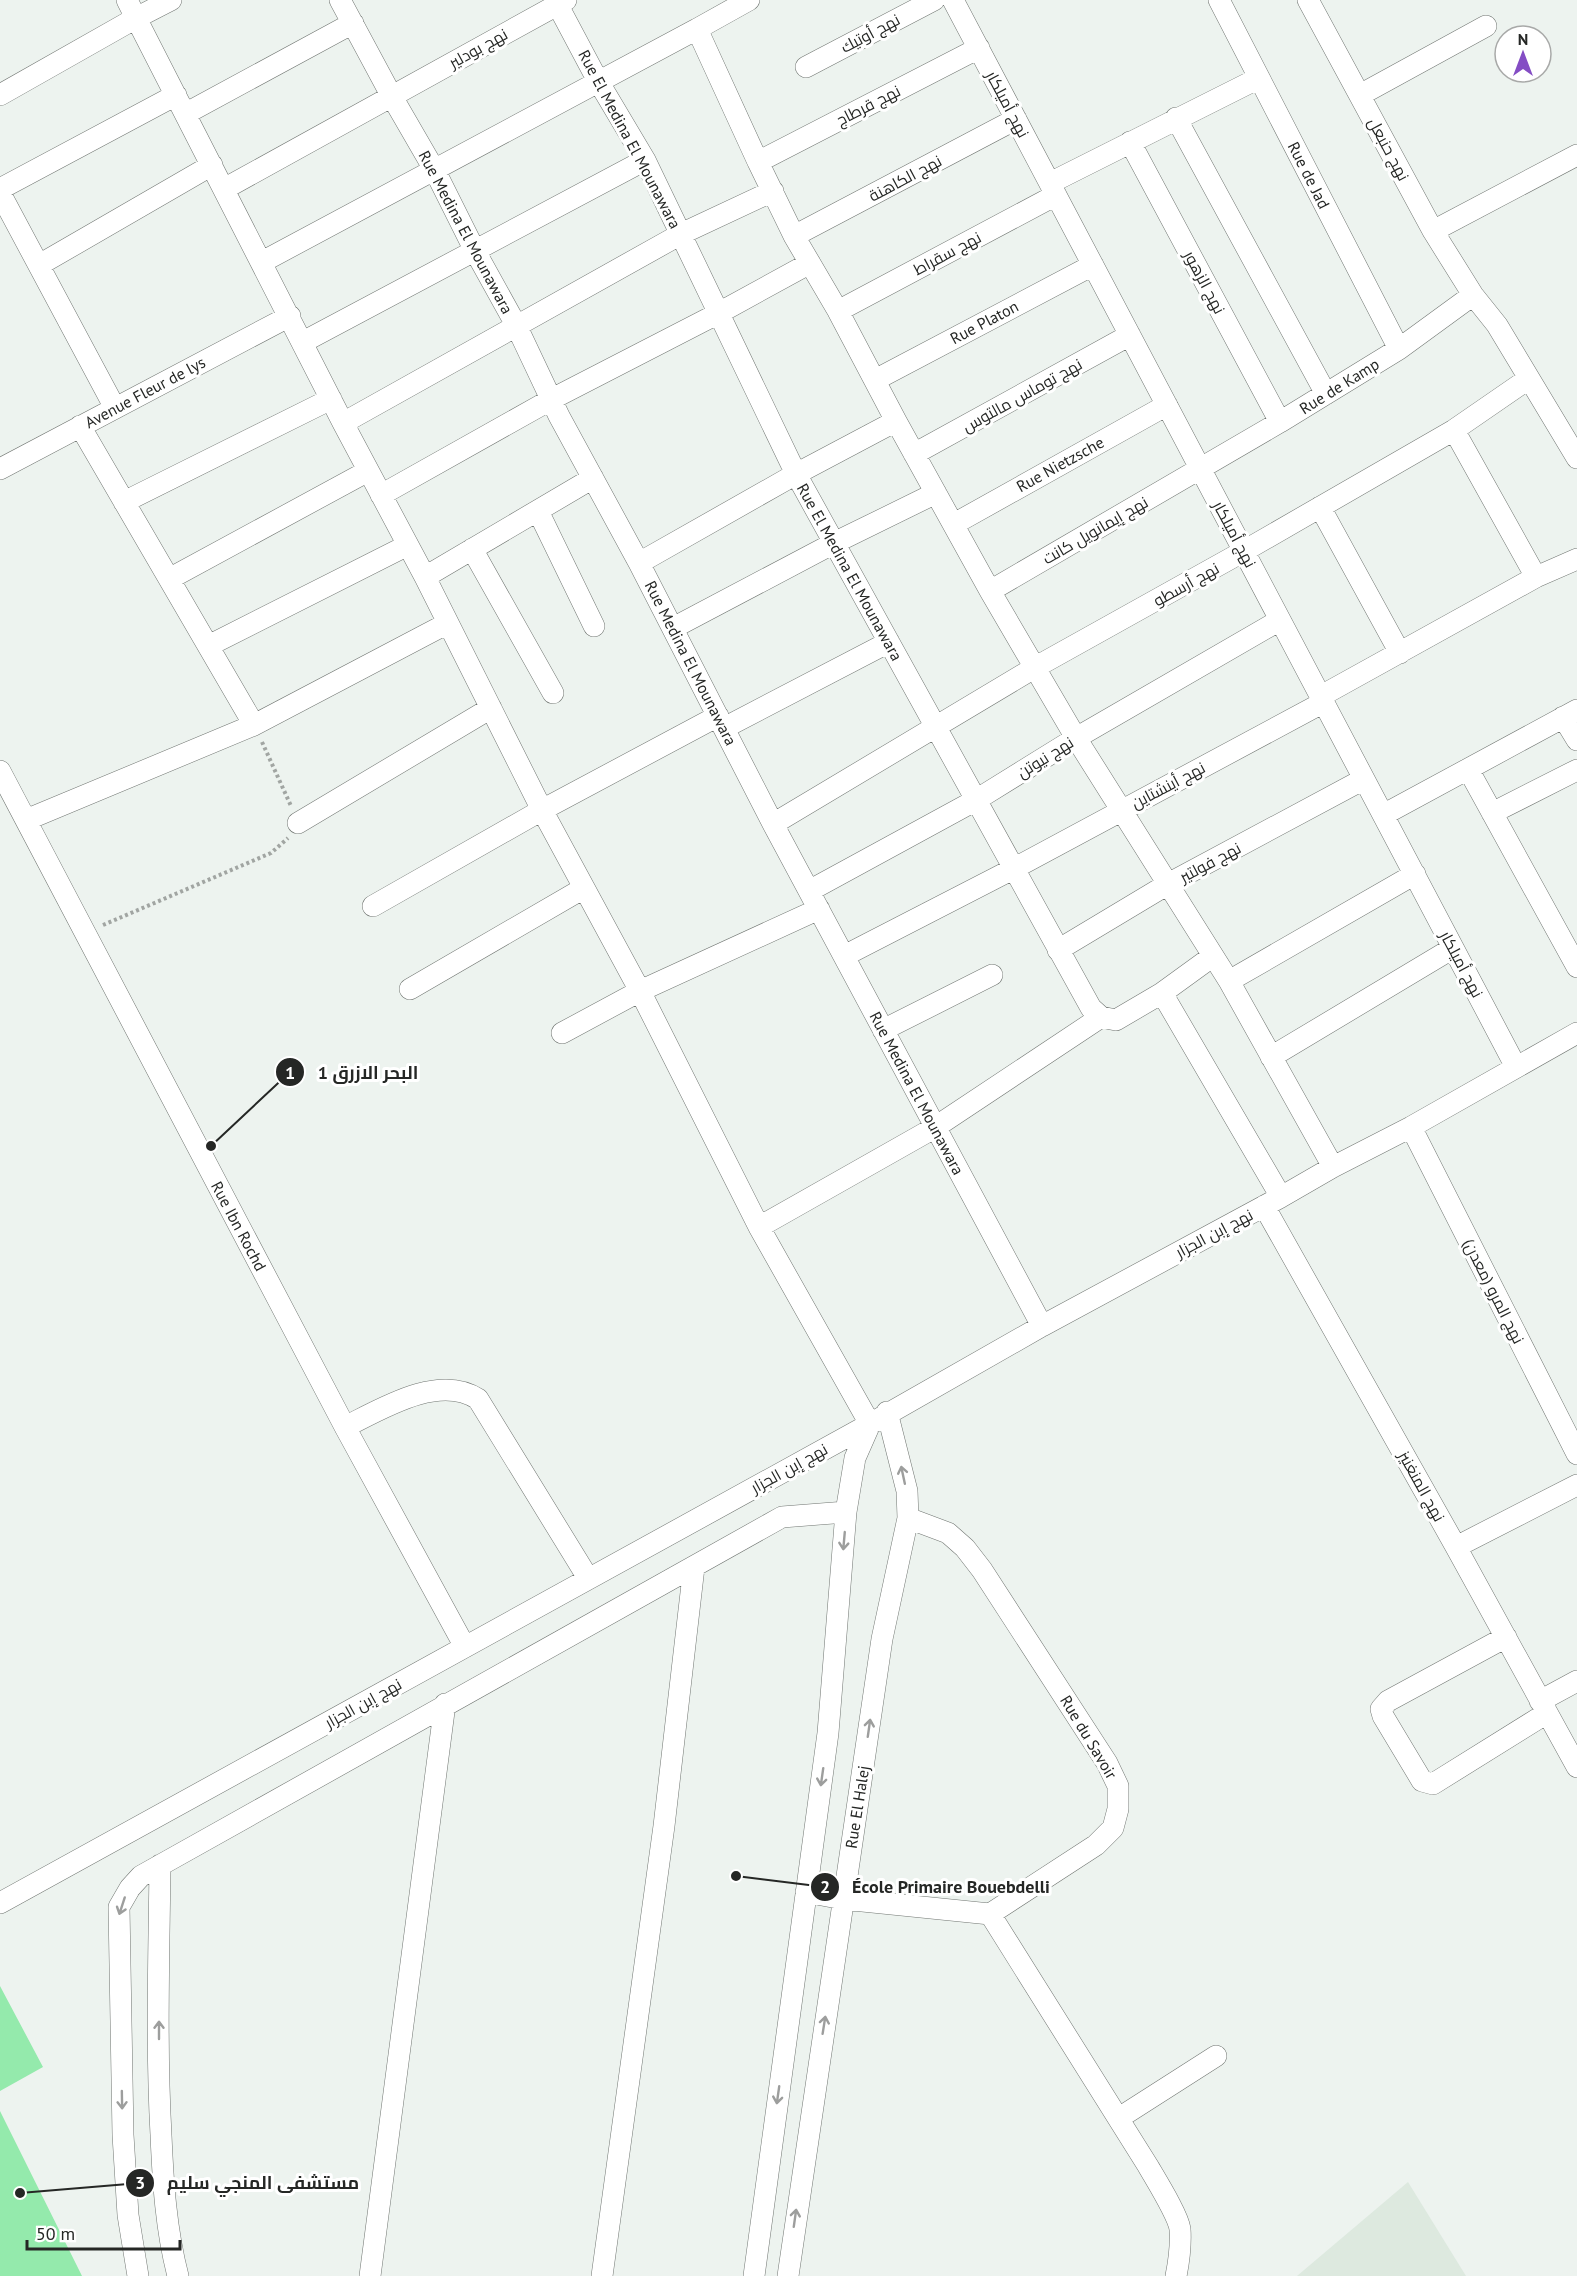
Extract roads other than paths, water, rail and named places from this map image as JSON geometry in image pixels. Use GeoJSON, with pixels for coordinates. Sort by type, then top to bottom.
{"type":"FeatureCollection","features":[{"type":"Feature","properties":{"kind":"street"},"geometry":{"type":"LineString","coordinates":[[0,95],[131,9],[171,0]]}},
{"type":"Feature","properties":{"kind":"street"},"geometry":{"type":"LineString","coordinates":[[262,262],[435,171],[749,0]]}},
{"type":"Feature","properties":{"kind":"street","name":"نهج أوتيك"},"geometry":{"type":"LineString","coordinates":[[806,67],[934,0]]}},
{"type":"Feature","properties":{"kind":"street","name":"نهج أميلكار"},"geometry":{"type":"LineString","coordinates":[[953,0],[1516,1067]]}},
{"type":"Feature","properties":{"kind":"street","name":"Rue de Jad"},"geometry":{"type":"LineString","coordinates":[[1219,0],[1399,349]]}},
{"type":"Feature","properties":{"kind":"street","name":"نهج حنبعل"},"geometry":{"type":"LineString","coordinates":[[1308,0],[1433,231],[1473,295],[1497,325],[1577,459]]}},
{"type":"Feature","properties":{"kind":"street","name":"Rue El Medina El Mounawara"},"geometry":{"type":"LineString","coordinates":[[559,2],[598,81],[645,160],[717,314],[796,474],[1058,950],[1091,1008],[1101,1017]]}},
{"type":"Feature","properties":{"kind":"street","name":"نهج بودلير"},"geometry":{"type":"LineString","coordinates":[[224,189],[559,2]]}},
{"type":"Feature","properties":{"kind":"street"},"geometry":{"type":"LineString","coordinates":[[115,408],[0,191],[180,105],[348,7]]}},
{"type":"Feature","properties":{"kind":"street","name":"Rue Medina El Mounawara"},"geometry":{"type":"LineString","coordinates":[[348,7],[391,95],[435,171],[475,251],[516,325],[552,399],[639,562],[773,824],[1042,1326]]}},
{"type":"Feature","properties":{"kind":"street","name":"Rue El Halej"},"geometry":{"type":"LineString","coordinates":[[131,9],[343,423],[425,576],[542,810],[640,991],[759,1227],[879,1418],[907,1491],[909,1518],[882,1639],[788,2276]]}},
{"type":"Feature","properties":{"kind":"street"},"geometry":{"type":"LineString","coordinates":[[1360,95],[1486,26]]}},
{"type":"Feature","properties":{"kind":"street"},"geometry":{"type":"LineString","coordinates":[[697,29],[794,236],[838,311],[990,591],[1120,810],[1229,981],[1333,1167]]}},
{"type":"Feature","properties":{"kind":"street","name":"نهج قرطاج"},"geometry":{"type":"LineString","coordinates":[[758,162],[979,48]]}},
{"type":"Feature","properties":{"kind":"street","name":"نهج سقراط"},"geometry":{"type":"LineString","coordinates":[[838,311],[1053,189],[1130,142],[1259,78]]}},
{"type":"Feature","properties":{"kind":"street"},"geometry":{"type":"LineString","coordinates":[[1176,118],[1326,394]]}},
{"type":"Feature","properties":{"kind":"street","name":"نهج الكاهنة"},"geometry":{"type":"LineString","coordinates":[[794,236],[1016,119]]}},
{"type":"Feature","properties":{"kind":"street","name":"نهج الزهور"},"geometry":{"type":"LineString","coordinates":[[1130,142],[1280,422]]}},
{"type":"Feature","properties":{"kind":"street"},"geometry":{"type":"LineString","coordinates":[[1433,231],[1577,155]]}},
{"type":"Feature","properties":{"kind":"street"},"geometry":{"type":"LineString","coordinates":[[303,342],[645,160]]}},
{"type":"Feature","properties":{"kind":"street"},"geometry":{"type":"LineString","coordinates":[[39,265],[212,165]]}},
{"type":"Feature","properties":{"kind":"street"},"geometry":{"type":"LineString","coordinates":[[343,423],[681,234],[773,191]]}},
{"type":"Feature","properties":{"kind":"street"},"geometry":{"type":"LineString","coordinates":[[381,495],[552,399],[810,263]]}},
{"type":"Feature","properties":{"kind":"street","name":"Rue Platon"},"geometry":{"type":"LineString","coordinates":[[875,380],[1093,265]]}},
{"type":"Feature","properties":{"kind":"street","name":"Rue de Kamp"},"geometry":{"type":"LineString","coordinates":[[1200,470],[1399,349],[1473,295]]}},
{"type":"Feature","properties":{"kind":"street","name":"Avenue Fleur de lys"},"geometry":{"type":"LineString","coordinates":[[0,469],[290,316]]}},
{"type":"Feature","properties":{"kind":"street","name":"نهج توماس مالتوس"},"geometry":{"type":"LineString","coordinates":[[914,454],[1130,335]]}},
{"type":"Feature","properties":{"kind":"street","name":"نهج أرسطو"},"geometry":{"type":"LineString","coordinates":[[773,824],[1034,668],[1454,430],[1528,379]]}},
{"type":"Feature","properties":{"kind":"street"},"geometry":{"type":"LineString","coordinates":[[124,502],[331,399]]}},
{"type":"Feature","properties":{"kind":"street","name":"Rue Nietzsche"},"geometry":{"type":"LineString","coordinates":[[954,524],[1167,405]]}},
{"type":"Feature","properties":{"kind":"street"},"geometry":{"type":"LineString","coordinates":[[639,562],[896,421]]}},
{"type":"Feature","properties":{"kind":"street"},"geometry":{"type":"LineString","coordinates":[[80,426],[254,725]]}},
{"type":"Feature","properties":{"kind":"street"},"geometry":{"type":"LineString","coordinates":[[1454,430],[1536,577]]}},
{"type":"Feature","properties":{"kind":"street","name":"نهج إيمانويل كانت"},"geometry":{"type":"LineString","coordinates":[[990,591],[1200,470]]}},
{"type":"Feature","properties":{"kind":"street"},"geometry":{"type":"LineString","coordinates":[[170,579],[368,471]]}},
{"type":"Feature","properties":{"kind":"street"},"geometry":{"type":"LineString","coordinates":[[425,576],[593,478]]}},
{"type":"Feature","properties":{"kind":"street"},"geometry":{"type":"LineString","coordinates":[[673,628],[834,543],[936,493]]}},
{"type":"Feature","properties":{"kind":"street"},"geometry":{"type":"LineString","coordinates":[[1320,507],[1400,653]]}},
{"type":"Feature","properties":{"kind":"street"},"geometry":{"type":"LineString","coordinates":[[538,511],[594,626]]}},
{"type":"Feature","properties":{"kind":"street"},"geometry":{"type":"LineString","coordinates":[[208,646],[408,545]]}},
{"type":"Feature","properties":{"kind":"street"},"geometry":{"type":"LineString","coordinates":[[472,549],[553,693]]}},
{"type":"Feature","properties":{"kind":"street","name":"نهج أينشتاين"},"geometry":{"type":"LineString","coordinates":[[844,956],[1013,869],[1322,699],[1536,577],[1577,559]]}},
{"type":"Feature","properties":{"kind":"street","name":"نهج نيوتن"},"geometry":{"type":"LineString","coordinates":[[562,1033],[814,900],[1076,738],[1280,620]]}},
{"type":"Feature","properties":{"kind":"street"},"geometry":{"type":"LineString","coordinates":[[26,820],[254,725],[448,624]]}},
{"type":"Feature","properties":{"kind":"street"},"geometry":{"type":"LineString","coordinates":[[373,906],[542,810],[888,642]]}},
{"type":"Feature","properties":{"kind":"street"},"geometry":{"type":"LineString","coordinates":[[298,823],[490,708]]}},
{"type":"Feature","properties":{"kind":"street"},"geometry":{"type":"LineString","coordinates":[[1383,815],[1570,714],[1577,740]]}},
{"type":"Feature","properties":{"kind":"street"},"geometry":{"type":"LineString","coordinates":[[1468,769],[1577,967]]}},
{"type":"Feature","properties":{"kind":"street"},"geometry":{"type":"LineString","coordinates":[[1492,813],[1577,770]]}},
{"type":"Feature","properties":{"kind":"street","name":"Rue Ibn Rochd"},"geometry":{"type":"LineString","coordinates":[[0,771],[345,1427],[465,1647]]}},
{"type":"Feature","properties":{"kind":"street","name":"نهج فولتير"},"geometry":{"type":"LineString","coordinates":[[1058,950],[1168,884],[1364,779]]}},
{"type":"Feature","properties":{"kind":"street"},"geometry":{"type":"LineString","coordinates":[[1229,981],[1414,874]]}},
{"type":"Feature","properties":{"kind":"street"},"geometry":{"type":"LineString","coordinates":[[410,989],[584,888]]}},
{"type":"Feature","properties":{"kind":"street"},"geometry":{"type":"LineString","coordinates":[[1271,1057],[1453,948]]}},
{"type":"Feature","properties":{"kind":"street"},"geometry":{"type":"LineString","coordinates":[[759,1227],[934,1128],[1101,1017],[1116,1020],[1161,993],[1213,956]]}},
{"type":"Feature","properties":{"kind":"street"},"geometry":{"type":"LineString","coordinates":[[882,1030],[992,975]]}},
{"type":"Feature","properties":{"kind":"street","name":"نهج المنغنيز"},"geometry":{"type":"LineString","coordinates":[[1161,993],[1456,1547],[1577,1767]]}},
{"type":"Feature","properties":{"kind":"street","name":"نهج إبن الجزار"},"geometry":{"type":"LineString","coordinates":[[0,1903],[1042,1326],[1333,1167],[1411,1127],[1577,1033]]}},
{"type":"Feature","properties":{"kind":"street","name":"نهج المرو (معدن)"},"geometry":{"type":"LineString","coordinates":[[1411,1127],[1577,1454]]}},
{"type":"Feature","properties":{"kind":"street"},"geometry":{"type":"LineString","coordinates":[[345,1427],[416,1395],[445,1389],[468,1393],[478,1399],[588,1578]]}},
{"type":"Feature","properties":{"kind":"street"},"geometry":{"type":"LineString","coordinates":[[754,2276],[828,1733],[846,1512],[855,1458],[879,1418]]}},
{"type":"Feature","properties":{"kind":"street"},"geometry":{"type":"LineString","coordinates":[[1456,1547],[1577,1485]]}},
{"type":"Feature","properties":{"kind":"street"},"geometry":{"type":"LineString","coordinates":[[138,2276],[128,2215],[124,2146],[118,1907],[141,1876],[782,1517],[846,1512]]}},
{"type":"Feature","properties":{"kind":"street","name":"Rue du Savoir"},"geometry":{"type":"LineString","coordinates":[[909,1518],[948,1533],[965,1548],[976,1562],[1081,1722],[1118,1786],[1118,1809],[1113,1828],[1096,1845],[990,1914]]}},
{"type":"Feature","properties":{"kind":"street"},"geometry":{"type":"LineString","coordinates":[[602,2276],[664,1826],[694,1567]]}},
{"type":"Feature","properties":{"kind":"street"},"geometry":{"type":"LineString","coordinates":[[1506,1637],[1388,1701],[1381,1709],[1422,1781],[1433,1784],[1544,1707],[1577,1681]]}},
{"type":"Feature","properties":{"kind":"street"},"geometry":{"type":"LineString","coordinates":[[370,2276],[445,1704]]}},
{"type":"Feature","properties":{"kind":"street"},"geometry":{"type":"LineString","coordinates":[[160,1865],[159,2098],[163,2186],[172,2255],[178,2276]]}},
{"type":"Feature","properties":{"kind":"street"},"geometry":{"type":"LineString","coordinates":[[806,1892],[843,1899],[990,1914],[1119,2118],[1148,2166],[1180,2227],[1176,2276]]}},
{"type":"Feature","properties":{"kind":"street"},"geometry":{"type":"LineString","coordinates":[[1119,2118],[1216,2056]]}},
{"type":"Feature","properties":{"kind":"place","name":"1 البحر الازرق"},"geometry":{"type":"Point","coordinates":[211,1146]}},
{"type":"Feature","properties":{"kind":"place","name":"École Primaire Bouebdelli"},"geometry":{"type":"Point","coordinates":[736,1876]}},
{"type":"Feature","properties":{"kind":"place","name":"مستشفى المنجي سليم"},"geometry":{"type":"Point","coordinates":[20,2193]}}]}
